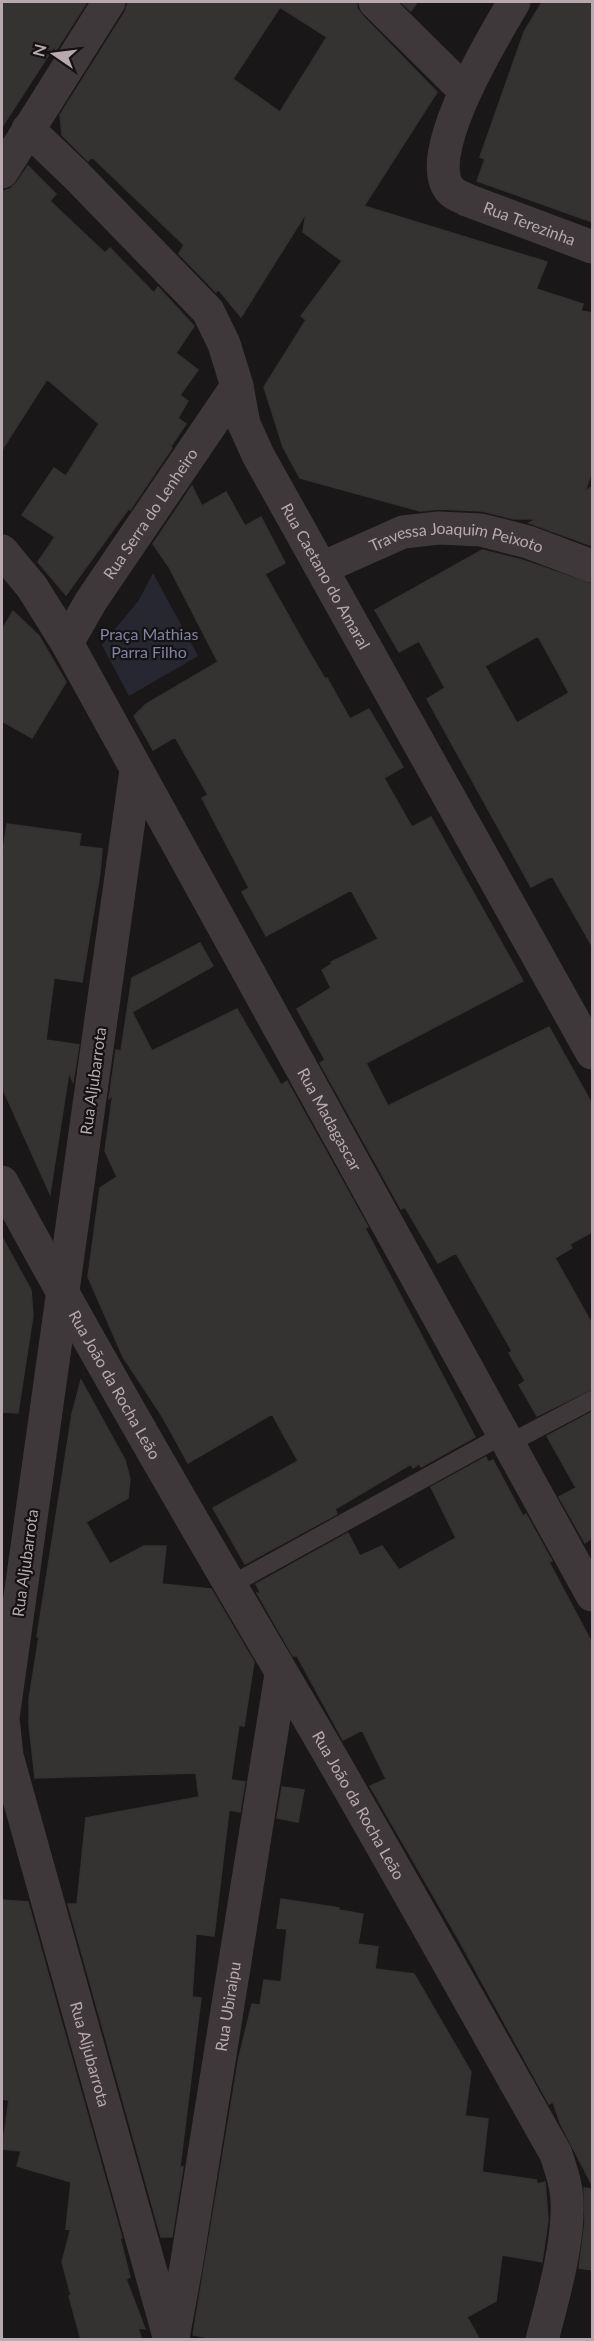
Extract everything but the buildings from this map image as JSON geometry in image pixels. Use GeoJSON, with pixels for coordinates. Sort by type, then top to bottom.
{"type":"FeatureCollection","features":[{"type":"Feature","properties":{"kind":"street"},"geometry":{"type":"LineString","coordinates":[[2,171],[109,2]]}},
{"type":"Feature","properties":{"kind":"street"},"geometry":{"type":"LineString","coordinates":[[375,2],[465,91],[514,2]]}},
{"type":"Feature","properties":{"kind":"street","name":"Rua Terezinha"},"geometry":{"type":"LineString","coordinates":[[465,91],[443,153],[444,175],[451,190],[467,200],[592,247]]}},
{"type":"Feature","properties":{"kind":"street","name":"Rua Caetano do Amaral"},"geometry":{"type":"LineString","coordinates":[[28,129],[208,311],[224,344],[237,386],[244,424],[258,455],[592,1053]]}},
{"type":"Feature","properties":{"kind":"street","name":"Rua Serra do Lenheiro"},"geometry":{"type":"LineString","coordinates":[[67,643],[91,601],[237,386]]}},
{"type":"Feature","properties":{"kind":"street","name":"Travessa Joaquim Peixoto"},"geometry":{"type":"LineString","coordinates":[[322,568],[402,532],[440,528],[481,530],[528,542],[592,566]]}},
{"type":"Feature","properties":{"kind":"street","name":"Rua Madagascar"},"geometry":{"type":"LineString","coordinates":[[2,551],[32,587],[67,643],[592,1595]]}},
{"type":"Feature","properties":{"kind":"street","name":"Rua Aljubarrota"},"geometry":{"type":"LineString","coordinates":[[136,770],[5,1701],[4,1739],[171,2340]]}},
{"type":"Feature","properties":{"kind":"street","name":"Rua João da Rocha Leão"},"geometry":{"type":"LineString","coordinates":[[2,1182],[229,1586],[314,1728],[556,2154],[566,2187],[566,2223],[559,2275],[542,2340]]}},
{"type":"Feature","properties":{"kind":"street","name":"Rua Ubiraipu"},"geometry":{"type":"LineString","coordinates":[[171,2340],[186,2267],[281,1674]]}},
{"type":"Feature","properties":{"kind":"lane"},"geometry":{"type":"LineString","coordinates":[[229,1586],[505,1440],[592,1400]]}},
{"type":"Feature","properties":{"kind":"green space","name":"Praça Mathias Parra Filho"},"geometry":{"type":"Polygon","coordinates":[[[153,573],[198,656],[129,696],[102,645],[139,600],[153,573]]]}}]}
